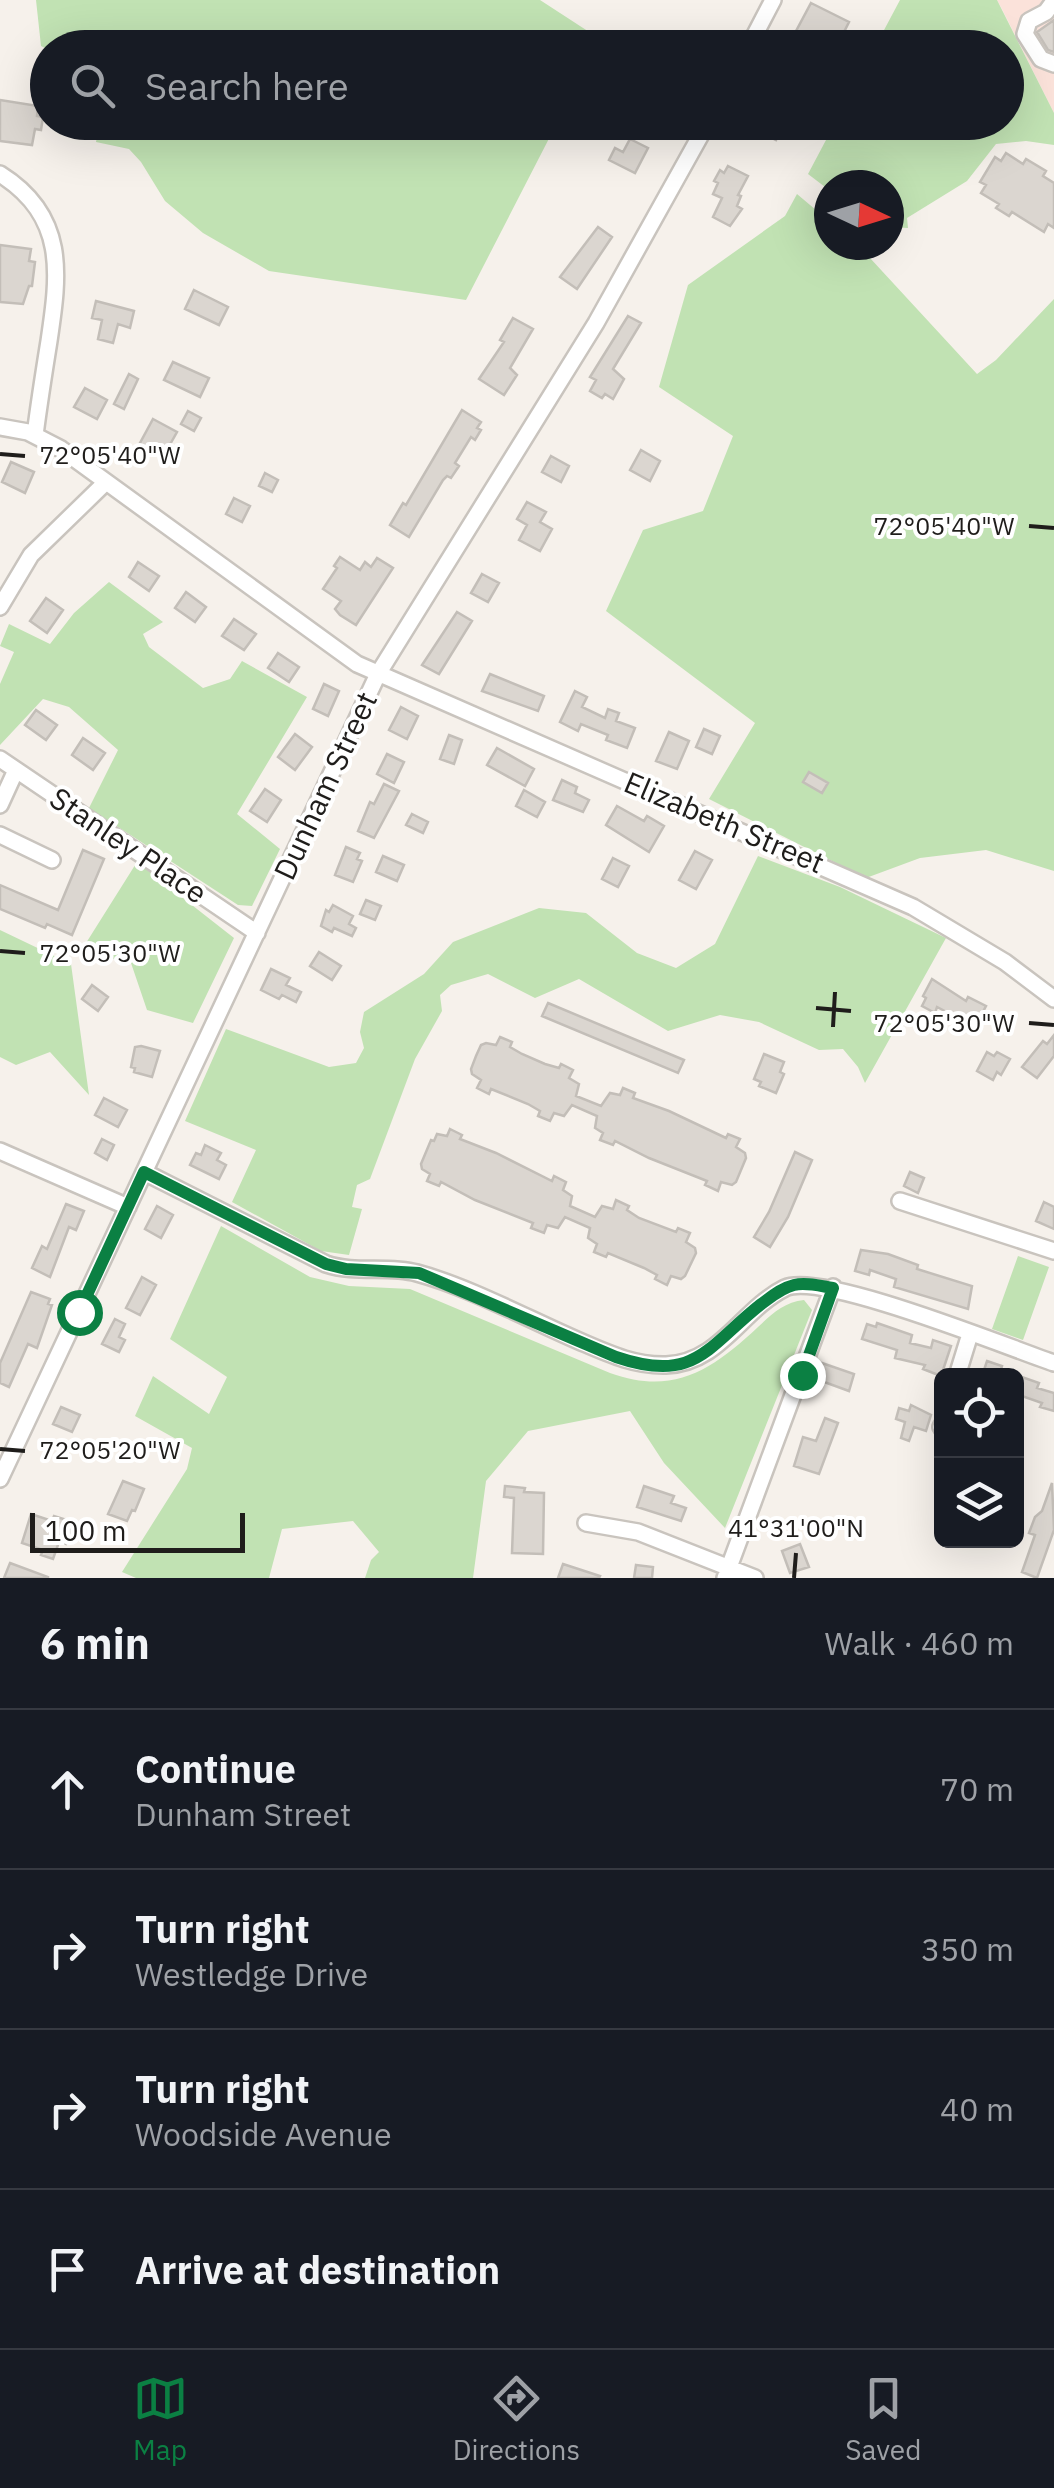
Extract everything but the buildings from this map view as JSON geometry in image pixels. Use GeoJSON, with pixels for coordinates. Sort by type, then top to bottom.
{"type":"FeatureCollection","features":[{"type":"Feature","properties":{"kind":"street"},"geometry":{"type":"LineString","coordinates":[[758,30],[774,0]]}},
{"type":"Feature","properties":{"kind":"street"},"geometry":{"type":"LineString","coordinates":[[1054,0],[1046,12],[1029,20],[1025,34],[1041,59],[1054,64]]}},
{"type":"Feature","properties":{"kind":"street","name":"Dunham Street"},"geometry":{"type":"LineString","coordinates":[[0,1479],[378,674],[596,323],[698,140]]}},
{"type":"Feature","properties":{"kind":"street"},"geometry":{"type":"LineString","coordinates":[[0,174],[19,188],[38,211],[56,254],[56,292],[35,435],[0,427]]}},
{"type":"Feature","properties":{"kind":"street","name":"Elizabeth Street"},"geometry":{"type":"LineString","coordinates":[[35,435],[348,658],[913,907],[1005,962],[1054,1000]]}},
{"type":"Feature","properties":{"kind":"street"},"geometry":{"type":"LineString","coordinates":[[0,607],[31,555],[106,482]]}},
{"type":"Feature","properties":{"kind":"street","name":"Stanley Place"},"geometry":{"type":"LineString","coordinates":[[0,759],[257,933]]}},
{"type":"Feature","properties":{"kind":"street"},"geometry":{"type":"LineString","coordinates":[[0,804],[16,770]]}},
{"type":"Feature","properties":{"kind":"street"},"geometry":{"type":"LineString","coordinates":[[0,835],[52,860]]}},
{"type":"Feature","properties":{"kind":"street"},"geometry":{"type":"LineString","coordinates":[[0,1151],[128,1207]]}},
{"type":"Feature","properties":{"kind":"street"},"geometry":{"type":"LineString","coordinates":[[144,1172],[326,1264],[346,1269],[419,1273],[616,1357],[641,1364],[669,1365],[694,1360],[715,1348],[754,1310],[790,1286],[805,1284],[833,1288],[1054,1363]]}},
{"type":"Feature","properties":{"kind":"street"},"geometry":{"type":"LineString","coordinates":[[900,1201],[1054,1251]]}},
{"type":"Feature","properties":{"kind":"street"},"geometry":{"type":"LineString","coordinates":[[727,1572],[833,1288]]}},
{"type":"Feature","properties":{"kind":"street"},"geometry":{"type":"LineString","coordinates":[[959,1368],[970,1334]]}},
{"type":"Feature","properties":{"kind":"street"},"geometry":{"type":"LineString","coordinates":[[586,1523],[628,1528],[727,1572],[755,1578]]}},
{"type":"Feature","properties":{"kind":"shaded area"},"geometry":{"type":"Polygon","coordinates":[[[997,0],[1054,0],[1054,113],[1024,53],[1024,30],[1012,30],[997,0]]]}},
{"type":"Feature","properties":{"kind":"green space"},"geometry":{"type":"Polygon","coordinates":[[[36,0],[540,0],[586,30],[39,30],[36,0]]]}},
{"type":"Feature","properties":{"kind":"green space"},"geometry":{"type":"Polygon","coordinates":[[[900,0],[997,0],[1012,30],[884,30],[900,0]]]}},
{"type":"Feature","properties":{"kind":"green space"},"geometry":{"type":"Polygon","coordinates":[[[1024,54],[1054,113],[1054,145],[1026,141],[996,144],[967,181],[907,218],[908,228],[904,228],[904,170],[814,170],[814,179],[808,174],[826,140],[1024,140],[1024,54]]]}},
{"type":"Feature","properties":{"kind":"green space"},"geometry":{"type":"Polygon","coordinates":[[[548,140],[466,300],[269,271],[203,233],[165,201],[129,149],[96,142],[548,140]]]}},
{"type":"Feature","properties":{"kind":"green space"},"geometry":{"type":"Polygon","coordinates":[[[797,194],[814,208],[814,260],[872,260],[977,374],[996,360],[1054,299],[1054,871],[986,850],[920,858],[866,878],[709,799],[755,723],[606,611],[643,530],[703,511],[733,436],[659,387],[688,285],[785,216],[797,194]]]}},
{"type":"Feature","properties":{"kind":"green space"},"geometry":{"type":"Polygon","coordinates":[[[109,582],[163,622],[143,634],[149,647],[203,688],[230,679],[242,661],[307,697],[237,814],[280,849],[252,906],[238,905],[89,808],[118,750],[69,707],[43,699],[0,745],[0,684],[14,652],[0,646],[9,624],[50,644],[74,613],[109,582]]]}},
{"type":"Feature","properties":{"kind":"green space"},"geometry":{"type":"Polygon","coordinates":[[[758,856],[840,887],[946,938],[865,1083],[843,1049],[819,1050],[759,1022],[720,1015],[668,1031],[579,979],[535,998],[488,974],[451,985],[440,995],[442,1011],[415,1059],[370,1179],[357,1185],[352,1207],[362,1209],[349,1255],[321,1251],[232,1202],[256,1150],[185,1121],[226,1029],[329,1067],[356,1063],[364,1048],[360,1032],[364,1012],[424,974],[453,942],[539,908],[586,913],[637,953],[676,968],[715,944],[758,856]]]}},
{"type":"Feature","properties":{"kind":"green space"},"geometry":{"type":"Polygon","coordinates":[[[137,862],[234,938],[193,1023],[147,1010],[131,963],[81,951],[137,862]]]}},
{"type":"Feature","properties":{"kind":"green space"},"geometry":{"type":"Polygon","coordinates":[[[0,930],[71,964],[89,1095],[50,1052],[16,1065],[0,1057],[0,930]]]}},
{"type":"Feature","properties":{"kind":"green space"},"geometry":{"type":"Polygon","coordinates":[[[221,1226],[310,1277],[349,1286],[410,1289],[610,1373],[654,1382],[691,1375],[708,1367],[784,1306],[804,1300],[812,1310],[725,1528],[664,1463],[630,1411],[528,1431],[486,1481],[473,1578],[365,1578],[371,1560],[379,1552],[353,1521],[282,1529],[269,1578],[136,1578],[122,1572],[187,1469],[192,1448],[135,1416],[153,1376],[209,1414],[227,1377],[170,1339],[221,1226]]]}},
{"type":"Feature","properties":{"kind":"green space"},"geometry":{"type":"Polygon","coordinates":[[[1018,1256],[1049,1267],[1023,1340],[992,1329],[1018,1256]]]}},
{"type":"Feature","properties":{"kind":"route"},"geometry":{"type":"LineString","coordinates":[[79,1312],[144,1172],[326,1264],[346,1269],[419,1273],[616,1357],[641,1364],[669,1365],[694,1360],[715,1348],[754,1310],[790,1286],[833,1288],[802,1375]]}}]}
